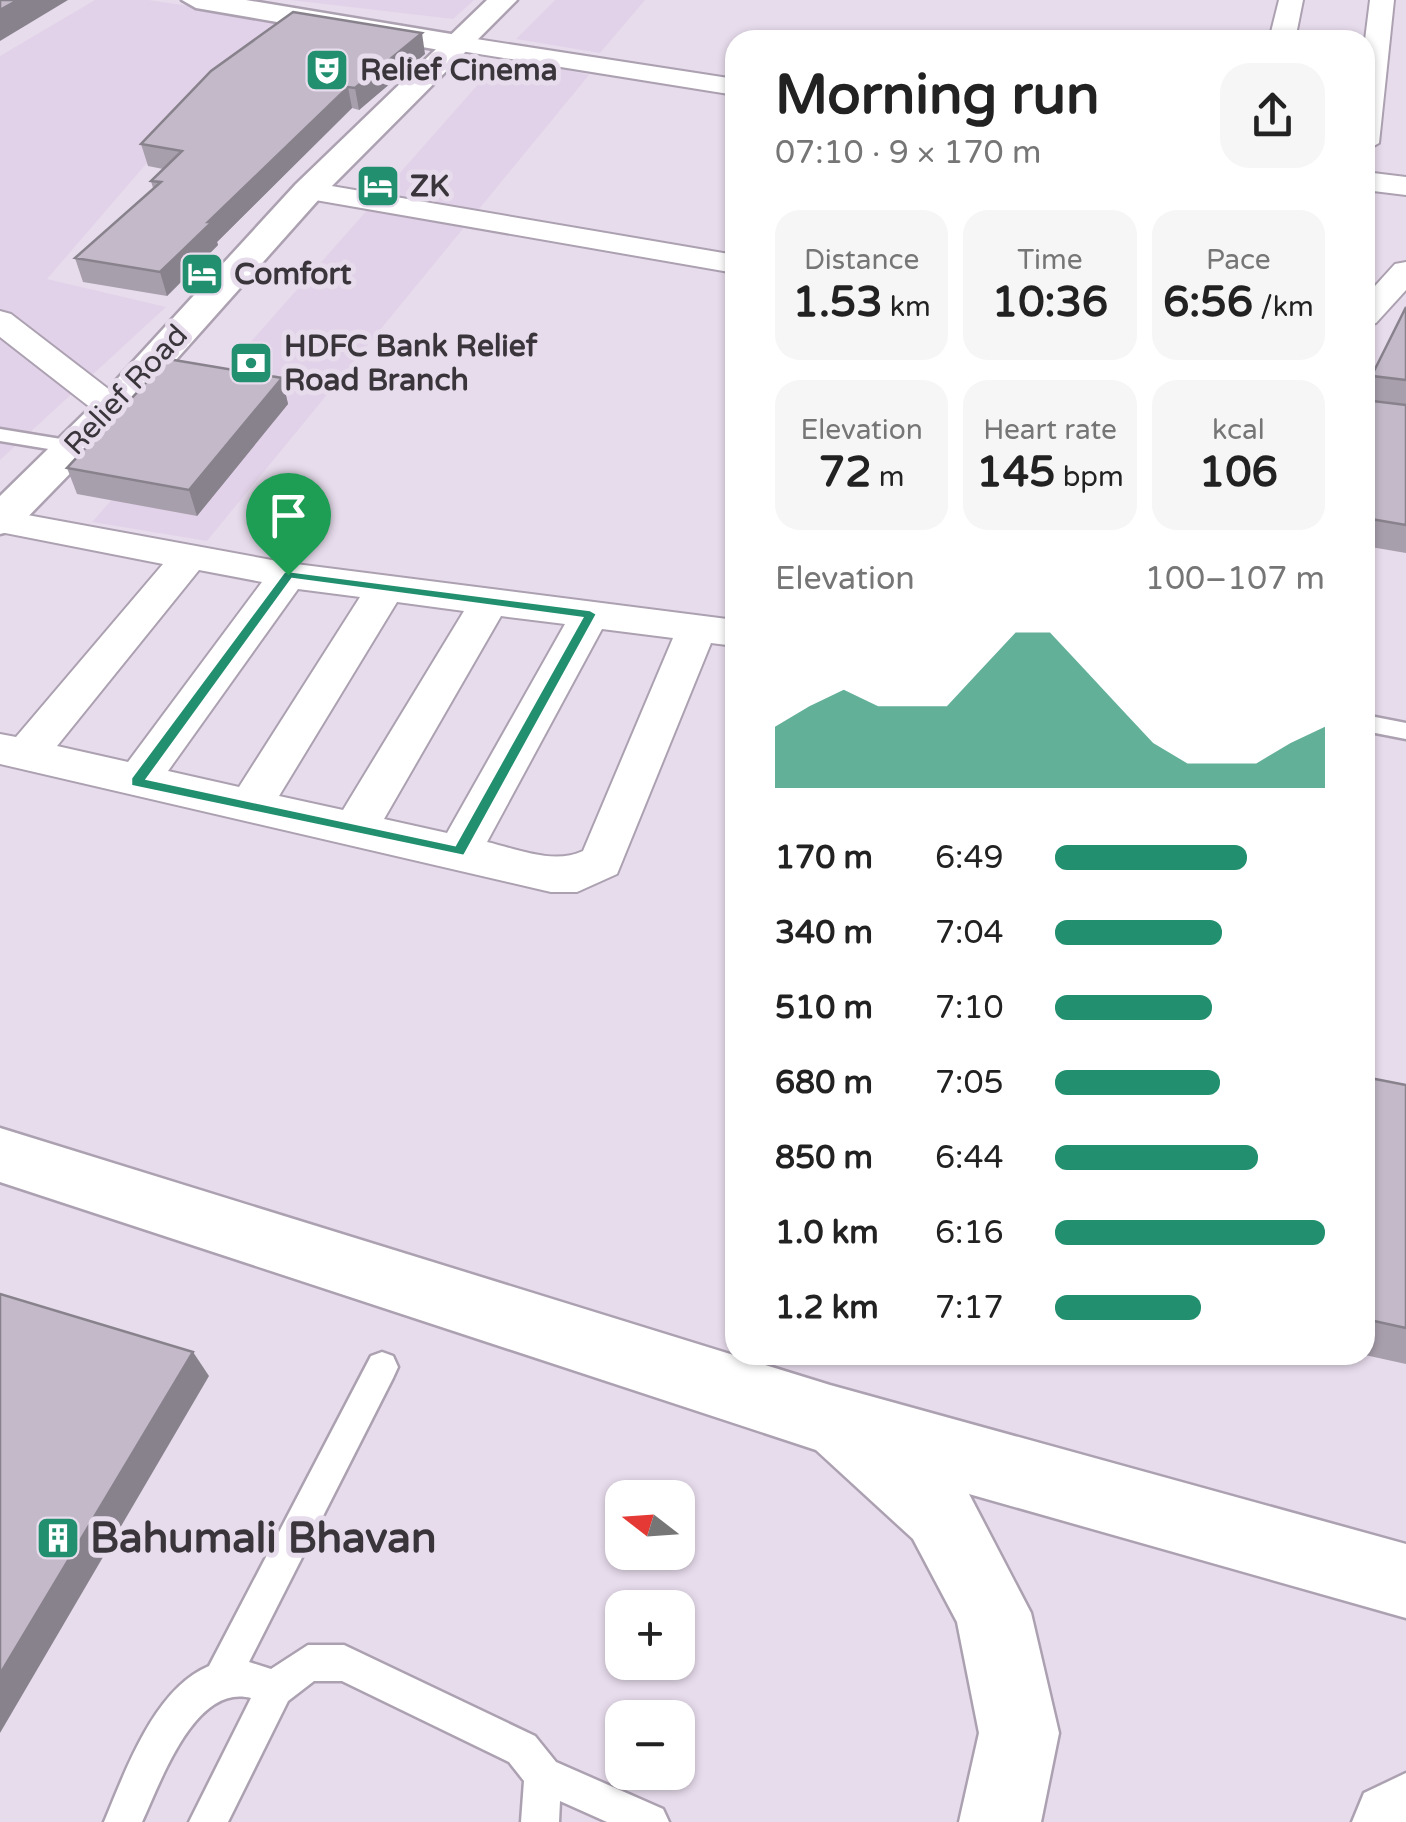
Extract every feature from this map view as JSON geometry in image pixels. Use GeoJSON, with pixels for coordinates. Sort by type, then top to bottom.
{"type":"FeatureCollection","features":[{"type":"Feature","properties":{"kind":"main road"},"geometry":{"type":"LineString","coordinates":[[196,0],[262,4],[457,44]]}},
{"type":"Feature","properties":{"kind":"main road","name":"Relief Road"},"geometry":{"type":"LineString","coordinates":[[0,521],[112,408],[308,191],[503,0]]}},
{"type":"Feature","properties":{"kind":"main road"},"geometry":{"type":"LineString","coordinates":[[0,1154],[830,1420],[1406,1581]]}},
{"type":"Feature","properties":{"kind":"main road"},"geometry":{"type":"LineString","coordinates":[[830,1420],[939,1513],[993,1614],[1019,1733],[1000,1822]]}},
{"type":"Feature","properties":{"kind":"main road"},"geometry":{"type":"LineString","coordinates":[[1393,1822],[1406,1814]]}},
{"type":"Feature","properties":{"kind":"street"},"geometry":{"type":"LineString","coordinates":[[1284,30],[1291,0]]}},
{"type":"Feature","properties":{"kind":"street"},"geometry":{"type":"LineString","coordinates":[[1372,30],[1374,5],[1406,14]]}},
{"type":"Feature","properties":{"kind":"street"},"geometry":{"type":"LineString","coordinates":[[457,44],[725,84]]}},
{"type":"Feature","properties":{"kind":"street"},"geometry":{"type":"LineString","coordinates":[[1375,183],[1406,186]]}},
{"type":"Feature","properties":{"kind":"street"},"geometry":{"type":"LineString","coordinates":[[308,191],[725,262]]}},
{"type":"Feature","properties":{"kind":"street"},"geometry":{"type":"LineString","coordinates":[[1375,305],[1406,271]]}},
{"type":"Feature","properties":{"kind":"street"},"geometry":{"type":"LineString","coordinates":[[0,321],[112,408]]}},
{"type":"Feature","properties":{"kind":"street"},"geometry":{"type":"LineString","coordinates":[[0,521],[190,556],[288,575],[716,631],[601,862],[577,874],[551,874],[13,752],[190,556]]}},
{"type":"Feature","properties":{"kind":"street"},"geometry":{"type":"LineString","coordinates":[[137,782],[288,575]]}},
{"type":"Feature","properties":{"kind":"street"},"geometry":{"type":"LineString","coordinates":[[250,807],[386,587]]}},
{"type":"Feature","properties":{"kind":"street"},"geometry":{"type":"LineString","coordinates":[[355,829],[490,601]]}},
{"type":"Feature","properties":{"kind":"street"},"geometry":{"type":"LineString","coordinates":[[459,852],[590,614]]}},
{"type":"Feature","properties":{"kind":"lane"},"geometry":{"type":"LineString","coordinates":[[0,435],[74,448]]}},
{"type":"Feature","properties":{"kind":"lane"},"geometry":{"type":"LineString","coordinates":[[1375,725],[1406,731]]}},
{"type":"Feature","properties":{"kind":"lane"},"geometry":{"type":"LineString","coordinates":[[221,1680],[382,1366]]}},
{"type":"Feature","properties":{"kind":"lane"},"geometry":{"type":"LineString","coordinates":[[208,1822],[275,1688],[308,1664],[344,1664],[522,1749],[542,1776],[650,1822]]}},
{"type":"Feature","properties":{"kind":"lane"},"geometry":{"type":"LineString","coordinates":[[123,1822],[170,1729],[198,1688],[230,1677],[275,1688]]}},
{"type":"Feature","properties":{"kind":"lane"},"geometry":{"type":"LineString","coordinates":[[540,1822],[542,1776]]}},
{"type":"Feature","properties":{"kind":"shaded area"},"geometry":{"type":"Polygon","coordinates":[[[95,0],[149,0],[304,23],[209,91],[47,279],[166,307],[0,460],[0,56],[95,0]]]}},
{"type":"Feature","properties":{"kind":"shaded area"},"geometry":{"type":"Polygon","coordinates":[[[290,0],[474,0],[453,19],[290,0]]]}},
{"type":"Feature","properties":{"kind":"shaded area"},"geometry":{"type":"Polygon","coordinates":[[[555,0],[645,0],[600,53],[516,39],[555,0]]]}},
{"type":"Feature","properties":{"kind":"shaded area"},"geometry":{"type":"Polygon","coordinates":[[[503,56],[589,75],[207,541],[92,522],[503,56]]]}},
{"type":"Feature","properties":{"kind":"building"},"geometry":{"type":"Polygon","coordinates":[[[0,0],[18,0],[0,10],[0,0]]]}},
{"type":"Feature","properties":{"kind":"building"},"geometry":{"type":"Polygon","coordinates":[[[293,12],[422,33],[355,88],[348,87],[160,272],[75,258],[161,182],[151,181],[182,151],[141,144],[211,71],[293,12]]]}},
{"type":"Feature","properties":{"kind":"building"},"geometry":{"type":"Polygon","coordinates":[[[1406,307],[1406,380],[1375,376],[1375,369],[1406,307]]]}},
{"type":"Feature","properties":{"kind":"building"},"geometry":{"type":"Polygon","coordinates":[[[168,359],[282,378],[189,490],[67,468],[168,359]]]}},
{"type":"Feature","properties":{"kind":"building"},"geometry":{"type":"Polygon","coordinates":[[[1375,401],[1406,405],[1406,525],[1375,520],[1375,401]]]}},
{"type":"Feature","properties":{"kind":"building"},"geometry":{"type":"Polygon","coordinates":[[[1375,1079],[1406,1085],[1406,1328],[1375,1321],[1375,1079]]]}},
{"type":"Feature","properties":{"kind":"building","name":"Bahumali Bhavan"},"geometry":{"type":"Polygon","coordinates":[[[0,1294],[193,1352],[0,1674],[0,1294]]]}},
{"type":"Feature","properties":{"kind":"place","name":"Relief Cinema"},"geometry":{"type":"Point","coordinates":[327,70]}},
{"type":"Feature","properties":{"kind":"place","name":"ZK"},"geometry":{"type":"Point","coordinates":[378,186]}},
{"type":"Feature","properties":{"kind":"place","name":"Comfort"},"geometry":{"type":"Point","coordinates":[202,274]}},
{"type":"Feature","properties":{"kind":"place","name":"HDFC Bank Relief Road Branch"},"geometry":{"type":"Point","coordinates":[251,363]}},
{"type":"Feature","properties":{"kind":"place","name":"Bahumali Bhavan"},"geometry":{"type":"Point","coordinates":[58,1538]}},
{"type":"Feature","properties":{"kind":"route"},"geometry":{"type":"LineString","coordinates":[[288,575],[590,614],[459,852],[137,782],[288,575]]}}]}
